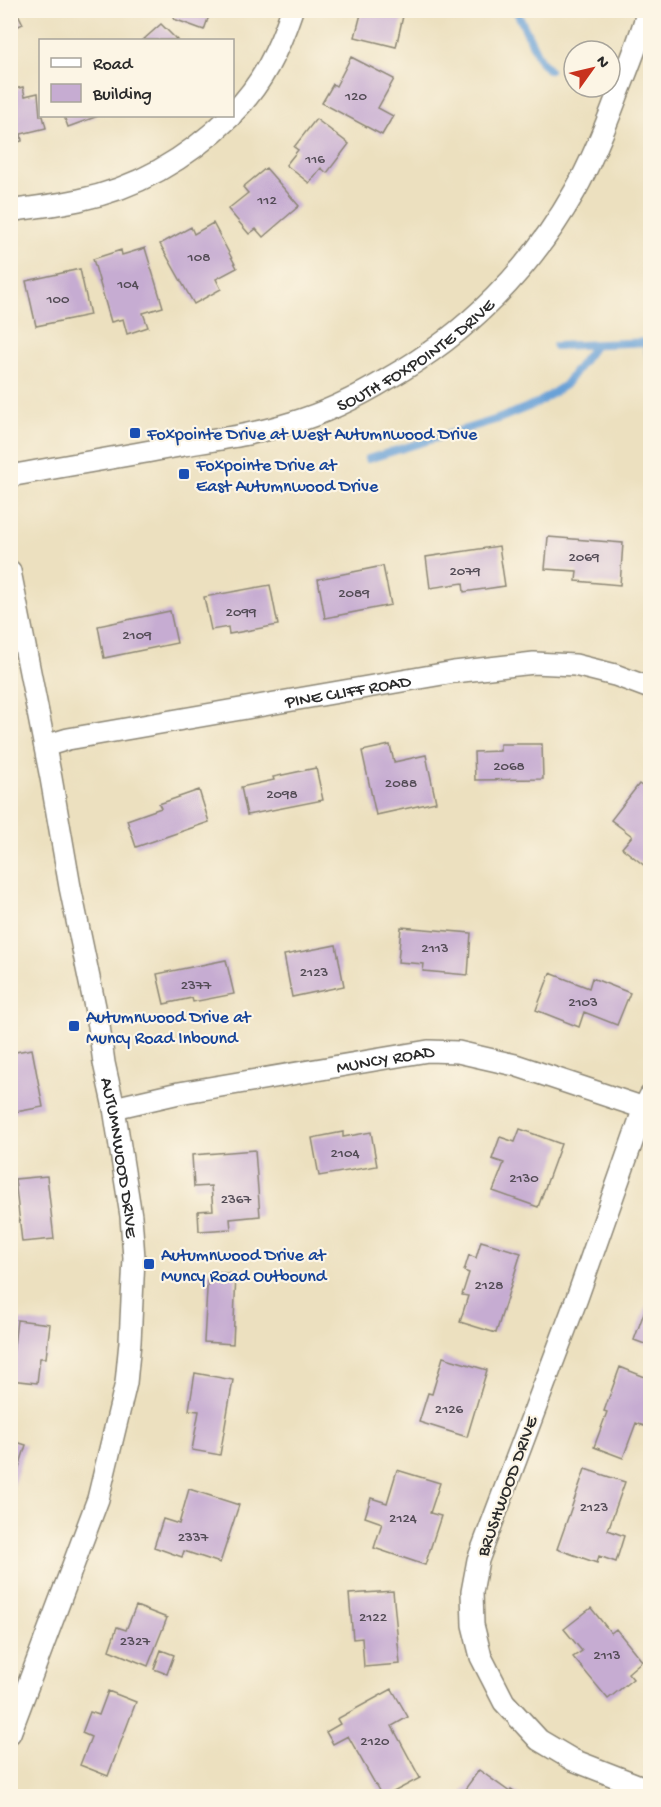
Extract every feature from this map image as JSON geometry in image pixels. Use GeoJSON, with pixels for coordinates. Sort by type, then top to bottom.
{"type":"FeatureCollection","features":[{"type":"Feature","properties":{"kind":"street"},"geometry":{"type":"LineString","coordinates":[[234,113],[255,88],[267,69],[292,10]]}},
{"type":"Feature","properties":{"kind":"street","name":"SOUTH FOXPOINTE DRIVE"},"geometry":{"type":"LineString","coordinates":[[10,476],[244,435],[290,424],[330,410],[364,393],[443,344],[518,273],[557,221],[576,190],[603,131],[648,10]]}},
{"type":"Feature","properties":{"kind":"street"},"geometry":{"type":"LineString","coordinates":[[10,211],[80,200],[147,177],[189,152],[230,117]]}},
{"type":"Feature","properties":{"kind":"street","name":"AUTUMNWOOD DRIVE"},"geometry":{"type":"LineString","coordinates":[[10,572],[114,1108],[131,1216],[134,1258],[126,1383],[98,1499],[10,1733]]}},
{"type":"Feature","properties":{"kind":"street","name":"PINE CLIFF ROAD"},"geometry":{"type":"LineString","coordinates":[[45,746],[68,739],[443,674],[534,663],[575,665],[615,675],[651,688]]}},
{"type":"Feature","properties":{"kind":"street","name":"MUNCY ROAD"},"geometry":{"type":"LineString","coordinates":[[114,1108],[179,1093],[428,1051],[458,1052],[515,1065],[648,1105]]}},
{"type":"Feature","properties":{"kind":"street","name":"BRUSHWOOD DRIVE"},"geometry":{"type":"LineString","coordinates":[[648,1105],[478,1560],[472,1592],[473,1625],[482,1657],[504,1702],[539,1740],[564,1755],[651,1790]]}},
{"type":"Feature","properties":{"kind":"building"},"geometry":{"type":"Polygon","coordinates":[[[10,10],[16,10],[23,24],[10,30],[10,10]]]}},
{"type":"Feature","properties":{"kind":"building"},"geometry":{"type":"Polygon","coordinates":[[[177,10],[211,10],[204,30],[174,19],[177,10]]]}},
{"type":"Feature","properties":{"kind":"building"},"geometry":{"type":"Polygon","coordinates":[[[362,10],[395,10],[394,14],[403,16],[396,47],[355,37],[362,10]]]}},
{"type":"Feature","properties":{"kind":"building"},"geometry":{"type":"Polygon","coordinates":[[[161,24],[176,39],[144,39],[161,24]]]}},
{"type":"Feature","properties":{"kind":"building"},"geometry":{"type":"Polygon","coordinates":[[[351,57],[394,79],[378,108],[393,116],[382,135],[322,103],[333,84],[336,86],[351,57]]]}},
{"type":"Feature","properties":{"kind":"building"},"geometry":{"type":"Polygon","coordinates":[[[23,87],[25,96],[38,93],[39,117],[43,117],[46,128],[21,134],[22,141],[10,144],[10,90],[23,87]]]}},
{"type":"Feature","properties":{"kind":"building"},"geometry":{"type":"Polygon","coordinates":[[[64,117],[95,117],[68,127],[64,117]]]}},
{"type":"Feature","properties":{"kind":"building"},"geometry":{"type":"Polygon","coordinates":[[[316,119],[349,144],[327,173],[321,168],[309,183],[286,165],[298,150],[294,147],[316,119]]]}},
{"type":"Feature","properties":{"kind":"building"},"geometry":{"type":"Polygon","coordinates":[[[266,168],[299,206],[263,237],[256,229],[249,234],[228,209],[248,193],[243,187],[266,168]]]}},
{"type":"Feature","properties":{"kind":"building"},"geometry":{"type":"Polygon","coordinates":[[[213,223],[237,268],[216,279],[221,289],[194,304],[160,244],[191,227],[194,234],[213,223]]]}},
{"type":"Feature","properties":{"kind":"building"},"geometry":{"type":"Polygon","coordinates":[[[145,248],[163,307],[143,313],[148,327],[127,334],[123,319],[111,322],[93,259],[121,250],[122,255],[145,248]]]}},
{"type":"Feature","properties":{"kind":"building"},"geometry":{"type":"Polygon","coordinates":[[[80,269],[90,315],[36,326],[26,281],[80,269]]]}},
{"type":"Feature","properties":{"kind":"building"},"geometry":{"type":"Polygon","coordinates":[[[548,537],[623,543],[620,585],[576,581],[577,571],[545,569],[548,537]]]}},
{"type":"Feature","properties":{"kind":"building"},"geometry":{"type":"Polygon","coordinates":[[[499,546],[505,586],[464,592],[463,583],[430,588],[426,557],[499,546]]]}},
{"type":"Feature","properties":{"kind":"building"},"geometry":{"type":"Polygon","coordinates":[[[383,566],[391,605],[325,618],[318,579],[383,566]]]}},
{"type":"Feature","properties":{"kind":"building"},"geometry":{"type":"Polygon","coordinates":[[[270,585],[278,625],[229,634],[228,627],[211,630],[204,597],[270,585]]]}},
{"type":"Feature","properties":{"kind":"building"},"geometry":{"type":"Polygon","coordinates":[[[170,611],[177,643],[104,658],[98,626],[170,611]]]}},
{"type":"Feature","properties":{"kind":"building"},"geometry":{"type":"Polygon","coordinates":[[[500,744],[542,744],[543,779],[475,780],[474,752],[500,751],[500,744]]]}},
{"type":"Feature","properties":{"kind":"building"},"geometry":{"type":"Polygon","coordinates":[[[390,745],[394,762],[426,755],[436,802],[376,815],[362,751],[390,745]]]}},
{"type":"Feature","properties":{"kind":"building"},"geometry":{"type":"Polygon","coordinates":[[[316,768],[323,800],[247,815],[241,787],[274,780],[273,777],[316,768]]]}},
{"type":"Feature","properties":{"kind":"building"},"geometry":{"type":"Polygon","coordinates":[[[639,784],[650,792],[650,870],[622,848],[632,836],[611,820],[639,784]]]}},
{"type":"Feature","properties":{"kind":"building"},"geometry":{"type":"Polygon","coordinates":[[[199,790],[209,822],[136,847],[127,820],[161,808],[159,804],[199,790]]]}},
{"type":"Feature","properties":{"kind":"building"},"geometry":{"type":"Polygon","coordinates":[[[401,927],[471,933],[468,975],[423,971],[424,964],[398,962],[401,927]]]}},
{"type":"Feature","properties":{"kind":"building"},"geometry":{"type":"Polygon","coordinates":[[[336,945],[344,986],[292,997],[284,955],[336,945]]]}},
{"type":"Feature","properties":{"kind":"building"},"geometry":{"type":"Polygon","coordinates":[[[226,960],[234,994],[193,1002],[192,998],[164,1004],[157,974],[226,960]]]}},
{"type":"Feature","properties":{"kind":"building"},"geometry":{"type":"Polygon","coordinates":[[[550,973],[589,988],[592,978],[630,993],[617,1025],[584,1012],[579,1027],[536,1010],[550,973]]]}},
{"type":"Feature","properties":{"kind":"building"},"geometry":{"type":"Polygon","coordinates":[[[32,1049],[43,1107],[10,1113],[10,1053],[32,1049]]]}},
{"type":"Feature","properties":{"kind":"building"},"geometry":{"type":"Polygon","coordinates":[[[520,1129],[561,1144],[538,1207],[493,1191],[504,1163],[492,1159],[500,1137],[515,1142],[520,1129]]]}},
{"type":"Feature","properties":{"kind":"building"},"geometry":{"type":"Polygon","coordinates":[[[343,1132],[343,1137],[371,1132],[377,1166],[319,1176],[312,1138],[343,1132]]]}},
{"type":"Feature","properties":{"kind":"building"},"geometry":{"type":"Polygon","coordinates":[[[255,1150],[260,1216],[230,1219],[231,1229],[199,1231],[198,1211],[213,1210],[211,1186],[194,1187],[192,1155],[255,1150]]]}},
{"type":"Feature","properties":{"kind":"building"},"geometry":{"type":"Polygon","coordinates":[[[47,1176],[54,1239],[22,1242],[15,1179],[47,1176]]]}},
{"type":"Feature","properties":{"kind":"building"},"geometry":{"type":"Polygon","coordinates":[[[481,1241],[521,1253],[496,1333],[460,1322],[468,1296],[462,1295],[469,1273],[464,1271],[469,1255],[476,1258],[481,1241]]]}},
{"type":"Feature","properties":{"kind":"building"},"geometry":{"type":"Polygon","coordinates":[[[208,1272],[236,1274],[233,1344],[204,1342],[208,1272]]]}},
{"type":"Feature","properties":{"kind":"building"},"geometry":{"type":"Polygon","coordinates":[[[650,1296],[650,1346],[634,1340],[650,1296]]]}},
{"type":"Feature","properties":{"kind":"building"},"geometry":{"type":"Polygon","coordinates":[[[17,1320],[50,1324],[46,1358],[40,1358],[37,1383],[10,1380],[17,1320]]]}},
{"type":"Feature","properties":{"kind":"building"},"geometry":{"type":"Polygon","coordinates":[[[443,1357],[487,1370],[467,1437],[419,1422],[428,1393],[432,1394],[443,1357]]]}},
{"type":"Feature","properties":{"kind":"building"},"geometry":{"type":"Polygon","coordinates":[[[620,1367],[650,1379],[650,1408],[644,1426],[636,1423],[623,1458],[594,1447],[620,1367]]]}},
{"type":"Feature","properties":{"kind":"building"},"geometry":{"type":"Polygon","coordinates":[[[195,1373],[233,1380],[220,1455],[192,1450],[199,1411],[189,1410],[195,1373]]]}},
{"type":"Feature","properties":{"kind":"building"},"geometry":{"type":"Polygon","coordinates":[[[10,1440],[26,1445],[11,1493],[10,1493],[10,1440]]]}},
{"type":"Feature","properties":{"kind":"building"},"geometry":{"type":"Polygon","coordinates":[[[585,1469],[625,1482],[608,1530],[624,1536],[616,1562],[599,1556],[597,1563],[557,1549],[585,1469]]]}},
{"type":"Feature","properties":{"kind":"building"},"geometry":{"type":"Polygon","coordinates":[[[397,1470],[440,1483],[430,1513],[441,1516],[425,1565],[374,1548],[382,1523],[365,1517],[371,1498],[387,1503],[397,1470]]]}},
{"type":"Feature","properties":{"kind":"building"},"geometry":{"type":"Polygon","coordinates":[[[189,1489],[239,1505],[220,1563],[184,1551],[182,1557],[154,1547],[163,1519],[179,1524],[189,1489]]]}},
{"type":"Feature","properties":{"kind":"building"},"geometry":{"type":"Polygon","coordinates":[[[393,1591],[400,1664],[364,1667],[362,1638],[353,1639],[349,1594],[393,1591]]]}},
{"type":"Feature","properties":{"kind":"building"},"geometry":{"type":"Polygon","coordinates":[[[136,1606],[167,1618],[148,1666],[109,1650],[117,1627],[126,1630],[136,1606]]]}},
{"type":"Feature","properties":{"kind":"building"},"geometry":{"type":"Polygon","coordinates":[[[591,1608],[611,1633],[616,1629],[642,1661],[628,1673],[633,1679],[608,1699],[573,1657],[582,1651],[564,1629],[591,1608]]]}},
{"type":"Feature","properties":{"kind":"building"},"geometry":{"type":"Polygon","coordinates":[[[161,1650],[174,1655],[167,1674],[154,1669],[161,1650]]]}},
{"type":"Feature","properties":{"kind":"building"},"geometry":{"type":"Polygon","coordinates":[[[392,1689],[408,1717],[392,1726],[420,1778],[382,1796],[348,1736],[333,1744],[326,1732],[340,1724],[337,1719],[392,1689]]]}},
{"type":"Feature","properties":{"kind":"building"},"geometry":{"type":"Polygon","coordinates":[[[108,1691],[136,1702],[108,1776],[80,1765],[91,1737],[82,1733],[90,1712],[99,1715],[108,1691]]]}},
{"type":"Feature","properties":{"kind":"building"},"geometry":{"type":"Polygon","coordinates":[[[479,1770],[510,1792],[511,1789],[521,1796],[460,1796],[479,1770]]]}},
{"type":"Feature","properties":{"kind":"waterway"},"geometry":{"type":"LineString","coordinates":[[516,10],[540,60],[549,70]]}},
{"type":"Feature","properties":{"kind":"waterway"},"geometry":{"type":"LineString","coordinates":[[556,346],[650,342]]}},
{"type":"Feature","properties":{"kind":"waterway"},"geometry":{"type":"LineString","coordinates":[[646,343],[650,359]]}},
{"type":"Feature","properties":{"kind":"waterway"},"geometry":{"type":"LineString","coordinates":[[368,459],[498,419],[538,403],[565,385],[595,345]]}},
{"type":"Feature","properties":{"kind":"place","name":"Foxpointe Drive at West Autumnwood Drive"},"geometry":{"type":"Point","coordinates":[135,433]}},
{"type":"Feature","properties":{"kind":"place","name":"Foxpointe Drive at East Autumnwood Drive"},"geometry":{"type":"Point","coordinates":[184,474]}},
{"type":"Feature","properties":{"kind":"place","name":"Autumnwood Drive at Muncy Road Inbound"},"geometry":{"type":"Point","coordinates":[74,1026]}},
{"type":"Feature","properties":{"kind":"place","name":"Autumnwood Drive at Muncy Road Outbound"},"geometry":{"type":"Point","coordinates":[149,1264]}}]}
